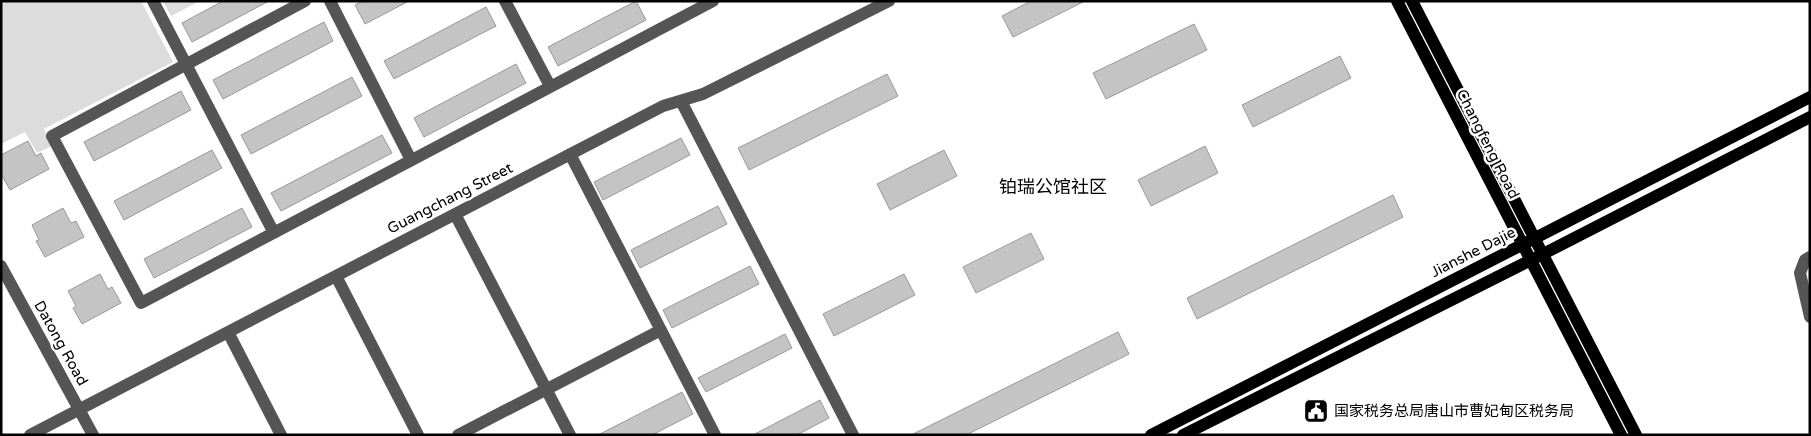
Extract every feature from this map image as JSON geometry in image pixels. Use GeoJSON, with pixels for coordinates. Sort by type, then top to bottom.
{"type":"FeatureCollection","features":[{"type":"Feature","properties":{"kind":"main road","name":"Changfeng Road"},"geometry":{"type":"LineString","coordinates":[[1397,1],[1621,435]]}},
{"type":"Feature","properties":{"kind":"main road"},"geometry":{"type":"LineString","coordinates":[[1412,1],[1636,435]]}},
{"type":"Feature","properties":{"kind":"main road","name":"Jianshe Dajie"},"geometry":{"type":"LineString","coordinates":[[1151,435],[1810,97]]}},
{"type":"Feature","properties":{"kind":"main road"},"geometry":{"type":"LineString","coordinates":[[1182,435],[1530,261],[1810,117]]}},
{"type":"Feature","properties":{"kind":"street"},"geometry":{"type":"LineString","coordinates":[[153,1],[274,233]]}},
{"type":"Feature","properties":{"kind":"street"},"geometry":{"type":"LineString","coordinates":[[305,1],[52,136],[141,303],[713,1]]}},
{"type":"Feature","properties":{"kind":"street"},"geometry":{"type":"LineString","coordinates":[[330,1],[411,160]]}},
{"type":"Feature","properties":{"kind":"street"},"geometry":{"type":"LineString","coordinates":[[505,1],[550,86]]}},
{"type":"Feature","properties":{"kind":"street","name":"Guangchang Street"},"geometry":{"type":"LineString","coordinates":[[30,435],[663,106],[703,94],[889,1]]}},
{"type":"Feature","properties":{"kind":"street"},"geometry":{"type":"LineString","coordinates":[[681,101],[853,435]]}},
{"type":"Feature","properties":{"kind":"street"},"geometry":{"type":"LineString","coordinates":[[570,154],[715,435]]}},
{"type":"Feature","properties":{"kind":"street"},"geometry":{"type":"LineString","coordinates":[[455,214],[570,435]]}},
{"type":"Feature","properties":{"kind":"street"},"geometry":{"type":"LineString","coordinates":[[1810,257],[1805,260],[1800,273],[1810,317]]}},
{"type":"Feature","properties":{"kind":"street","name":"Datong Road"},"geometry":{"type":"LineString","coordinates":[[1,266],[93,435]]}},
{"type":"Feature","properties":{"kind":"street"},"geometry":{"type":"LineString","coordinates":[[336,276],[418,435]]}},
{"type":"Feature","properties":{"kind":"street"},"geometry":{"type":"LineString","coordinates":[[458,435],[661,330]]}},
{"type":"Feature","properties":{"kind":"street"},"geometry":{"type":"LineString","coordinates":[[228,332],[282,435]]}},
{"type":"Feature","properties":{"kind":"shaded area"},"geometry":{"type":"Polygon","coordinates":[[[7,1],[141,1],[173,62],[44,129],[52,146],[37,153],[25,132],[1,144],[1,4],[7,1]]]}},
{"type":"Feature","properties":{"kind":"shaded area"},"geometry":{"type":"Polygon","coordinates":[[[163,1],[200,1],[171,16],[163,1]]]}},
{"type":"Feature","properties":{"kind":"building"},"geometry":{"type":"Polygon","coordinates":[[[223,1],[269,1],[192,42],[182,23],[223,1]]]}},
{"type":"Feature","properties":{"kind":"building"},"geometry":{"type":"Polygon","coordinates":[[[363,1],[409,1],[365,24],[355,5],[363,1]]]}},
{"type":"Feature","properties":{"kind":"building"},"geometry":{"type":"Polygon","coordinates":[[[636,1],[646,20],[558,66],[548,47],[636,1]]]}},
{"type":"Feature","properties":{"kind":"building"},"geometry":{"type":"Polygon","coordinates":[[[1031,1],[1085,1],[1013,37],[1002,16],[1031,1]]]}},
{"type":"Feature","properties":{"kind":"building"},"geometry":{"type":"Polygon","coordinates":[[[486,7],[496,26],[394,79],[384,61],[486,7]]]}},
{"type":"Feature","properties":{"kind":"building"},"geometry":{"type":"Polygon","coordinates":[[[324,22],[333,41],[223,99],[213,80],[324,22]]]}},
{"type":"Feature","properties":{"kind":"building"},"geometry":{"type":"Polygon","coordinates":[[[1194,24],[1207,50],[1106,99],[1093,73],[1194,24]]]}},
{"type":"Feature","properties":{"kind":"building"},"geometry":{"type":"Polygon","coordinates":[[[1340,56],[1351,78],[1253,127],[1242,105],[1340,56]]]}},
{"type":"Feature","properties":{"kind":"building"},"geometry":{"type":"Polygon","coordinates":[[[516,64],[526,83],[424,137],[414,118],[516,64]]]}},
{"type":"Feature","properties":{"kind":"building"},"geometry":{"type":"Polygon","coordinates":[[[887,74],[898,96],[749,170],[738,148],[887,74]]]}},
{"type":"Feature","properties":{"kind":"building"},"geometry":{"type":"Polygon","coordinates":[[[352,77],[362,96],[251,154],[241,135],[352,77]]]}},
{"type":"Feature","properties":{"kind":"building"},"geometry":{"type":"Polygon","coordinates":[[[181,91],[191,110],[94,161],[84,142],[181,91]]]}},
{"type":"Feature","properties":{"kind":"building"},"geometry":{"type":"Polygon","coordinates":[[[382,135],[392,153],[281,211],[271,193],[382,135]]]}},
{"type":"Feature","properties":{"kind":"building"},"geometry":{"type":"Polygon","coordinates":[[[681,138],[690,155],[603,200],[594,182],[681,138]]]}},
{"type":"Feature","properties":{"kind":"building"},"geometry":{"type":"Polygon","coordinates":[[[28,141],[36,156],[41,153],[49,169],[10,190],[1,174],[1,155],[28,141]]]}},
{"type":"Feature","properties":{"kind":"building"},"geometry":{"type":"Polygon","coordinates":[[[1205,146],[1218,173],[1151,206],[1138,180],[1205,146]]]}},
{"type":"Feature","properties":{"kind":"building"},"geometry":{"type":"Polygon","coordinates":[[[212,150],[222,168],[124,220],[114,201],[212,150]]]}},
{"type":"Feature","properties":{"kind":"building"},"geometry":{"type":"Polygon","coordinates":[[[944,150],[957,176],[890,210],[877,184],[944,150]]]}},
{"type":"Feature","properties":{"kind":"building"},"geometry":{"type":"Polygon","coordinates":[[[1393,195],[1403,217],[1197,319],[1187,298],[1393,195]]]}},
{"type":"Feature","properties":{"kind":"building"},"geometry":{"type":"Polygon","coordinates":[[[718,206],[727,224],[640,268],[631,250],[718,206]]]}},
{"type":"Feature","properties":{"kind":"building"},"geometry":{"type":"Polygon","coordinates":[[[63,208],[71,223],[76,221],[84,237],[45,257],[36,241],[39,240],[32,225],[63,208]]]}},
{"type":"Feature","properties":{"kind":"building"},"geometry":{"type":"Polygon","coordinates":[[[242,208],[252,227],[154,278],[144,259],[242,208]]]}},
{"type":"Feature","properties":{"kind":"building"},"geometry":{"type":"Polygon","coordinates":[[[1031,233],[1044,259],[976,293],[963,267],[1031,233]]]}},
{"type":"Feature","properties":{"kind":"building"},"geometry":{"type":"Polygon","coordinates":[[[750,266],[759,284],[672,328],[663,310],[750,266]]]}},
{"type":"Feature","properties":{"kind":"building"},"geometry":{"type":"Polygon","coordinates":[[[100,274],[108,289],[112,287],[121,303],[82,324],[73,308],[76,306],[68,291],[100,274]]]}},
{"type":"Feature","properties":{"kind":"building"},"geometry":{"type":"Polygon","coordinates":[[[904,274],[915,295],[834,336],[823,314],[904,274]]]}},
{"type":"Feature","properties":{"kind":"building"},"geometry":{"type":"Polygon","coordinates":[[[1118,332],[1129,354],[966,435],[911,435],[1118,332]]]}},
{"type":"Feature","properties":{"kind":"building"},"geometry":{"type":"Polygon","coordinates":[[[785,334],[792,348],[706,392],[698,378],[785,334]]]}},
{"type":"Feature","properties":{"kind":"building"},"geometry":{"type":"Polygon","coordinates":[[[682,392],[693,414],[652,435],[598,435],[682,392]]]}},
{"type":"Feature","properties":{"kind":"building"},"geometry":{"type":"Polygon","coordinates":[[[820,400],[829,418],[797,435],[753,435],[820,400]]]}},
{"type":"Feature","properties":{"kind":"place","name":"国家税务总局唐山市曹妃甸区税务局"},"geometry":{"type":"Point","coordinates":[1316,411]}},
{"type":"Feature","properties":{"kind":"district","name":"铂瑞公馆社区"},"geometry":{"type":"Point","coordinates":[1053,187]}}]}
